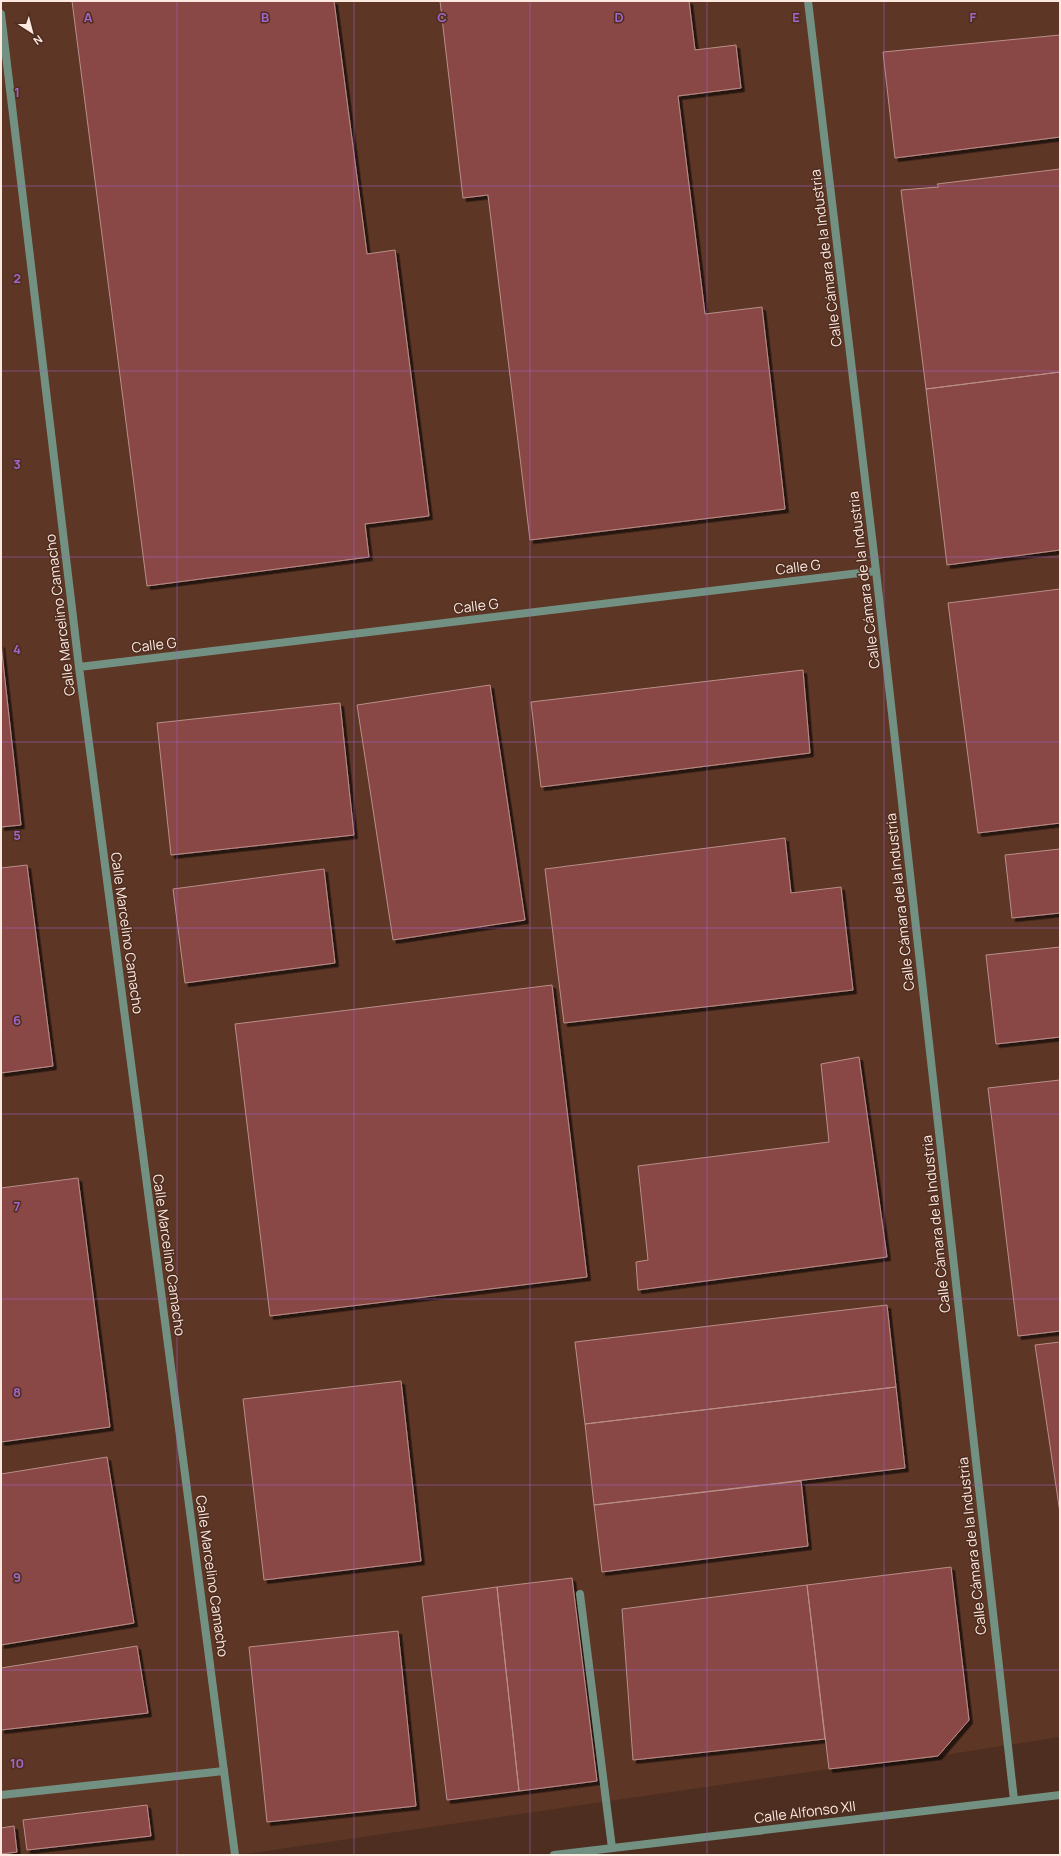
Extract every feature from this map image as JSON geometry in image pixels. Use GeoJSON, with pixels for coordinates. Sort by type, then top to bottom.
{"type":"FeatureCollection","features":[{"type":"Feature","properties":{"kind":"street","name":"Calle Cámara de la Industria"},"geometry":{"type":"LineString","coordinates":[[808,1],[876,571],[1014,1800]]}},
{"type":"Feature","properties":{"kind":"street","name":"Calle Marcelino Camacho"},"geometry":{"type":"LineString","coordinates":[[1,14],[79,667],[235,1855]]}},
{"type":"Feature","properties":{"kind":"street","name":"Calle G"},"geometry":{"type":"LineString","coordinates":[[79,667],[876,571]]}},
{"type":"Feature","properties":{"kind":"street"},"geometry":{"type":"LineString","coordinates":[[580,1594],[612,1848]]}},
{"type":"Feature","properties":{"kind":"street"},"geometry":{"type":"LineString","coordinates":[[1,1795],[224,1771]]}},
{"type":"Feature","properties":{"kind":"street","name":"Calle Alfonso XII"},"geometry":{"type":"LineString","coordinates":[[554,1855],[1060,1795]]}},
{"type":"Feature","properties":{"kind":"shaded area"},"geometry":{"type":"Polygon","coordinates":[[[1,1],[1060,1],[1060,1737],[938,1756],[829,1769],[239,1855],[1,1855],[1,1]]]}},
{"type":"Feature","properties":{"kind":"building"},"geometry":{"type":"Polygon","coordinates":[[[72,1],[334,1],[367,254],[395,250],[429,516],[365,524],[369,557],[147,586],[72,1]]]}},
{"type":"Feature","properties":{"kind":"building"},"geometry":{"type":"Polygon","coordinates":[[[440,1],[689,1],[695,50],[736,45],[741,88],[678,96],[705,314],[762,307],[785,509],[530,540],[488,195],[463,198],[440,1]]]}},
{"type":"Feature","properties":{"kind":"building"},"geometry":{"type":"Polygon","coordinates":[[[1060,35],[1060,137],[895,158],[883,52],[1060,35]]]}},
{"type":"Feature","properties":{"kind":"building"},"geometry":{"type":"Polygon","coordinates":[[[1060,169],[1060,372],[926,389],[901,190],[939,187],[937,184],[1060,169]]]}},
{"type":"Feature","properties":{"kind":"building"},"geometry":{"type":"Polygon","coordinates":[[[1060,372],[1060,550],[947,565],[926,389],[1060,372]]]}},
{"type":"Feature","properties":{"kind":"building"},"geometry":{"type":"Polygon","coordinates":[[[1060,589],[1060,823],[978,833],[948,603],[1060,589]]]}},
{"type":"Feature","properties":{"kind":"building"},"geometry":{"type":"Polygon","coordinates":[[[1,644],[21,825],[1,827],[1,644]]]}},
{"type":"Feature","properties":{"kind":"building"},"geometry":{"type":"Polygon","coordinates":[[[803,670],[810,753],[541,787],[531,702],[803,670]]]}},
{"type":"Feature","properties":{"kind":"building"},"geometry":{"type":"Polygon","coordinates":[[[490,685],[525,920],[393,940],[357,705],[490,685]]]}},
{"type":"Feature","properties":{"kind":"building"},"geometry":{"type":"Polygon","coordinates":[[[340,703],[354,835],[171,855],[157,723],[340,703]]]}},
{"type":"Feature","properties":{"kind":"building"},"geometry":{"type":"Polygon","coordinates":[[[785,838],[791,893],[841,887],[853,990],[564,1023],[545,869],[785,838]]]}},
{"type":"Feature","properties":{"kind":"building"},"geometry":{"type":"Polygon","coordinates":[[[1060,849],[1060,913],[1012,918],[1005,855],[1060,849]]]}},
{"type":"Feature","properties":{"kind":"building"},"geometry":{"type":"Polygon","coordinates":[[[27,865],[53,1066],[1,1073],[1,868],[27,865]]]}},
{"type":"Feature","properties":{"kind":"building"},"geometry":{"type":"Polygon","coordinates":[[[324,869],[335,963],[185,983],[173,889],[324,869]]]}},
{"type":"Feature","properties":{"kind":"building"},"geometry":{"type":"Polygon","coordinates":[[[1060,947],[1060,1037],[996,1044],[986,955],[1060,947]]]}},
{"type":"Feature","properties":{"kind":"building"},"geometry":{"type":"Polygon","coordinates":[[[552,985],[587,1277],[270,1316],[235,1024],[552,985]]]}},
{"type":"Feature","properties":{"kind":"building"},"geometry":{"type":"Polygon","coordinates":[[[859,1057],[887,1257],[638,1290],[636,1262],[648,1260],[638,1166],[829,1142],[821,1064],[859,1057]]]}},
{"type":"Feature","properties":{"kind":"building"},"geometry":{"type":"Polygon","coordinates":[[[1060,1080],[1060,1331],[1018,1336],[988,1088],[1060,1080]]]}},
{"type":"Feature","properties":{"kind":"building"},"geometry":{"type":"Polygon","coordinates":[[[78,1178],[110,1427],[1,1442],[1,1188],[78,1178]]]}},
{"type":"Feature","properties":{"kind":"building"},"geometry":{"type":"Polygon","coordinates":[[[887,1305],[896,1387],[585,1424],[575,1342],[887,1305]]]}},
{"type":"Feature","properties":{"kind":"building"},"geometry":{"type":"Polygon","coordinates":[[[1060,1342],[1060,1513],[1035,1345],[1060,1342]]]}},
{"type":"Feature","properties":{"kind":"building"},"geometry":{"type":"Polygon","coordinates":[[[401,1381],[421,1561],[264,1580],[243,1399],[401,1381]]]}},
{"type":"Feature","properties":{"kind":"building"},"geometry":{"type":"Polygon","coordinates":[[[896,1387],[905,1468],[594,1505],[585,1424],[896,1387]]]}},
{"type":"Feature","properties":{"kind":"building"},"geometry":{"type":"Polygon","coordinates":[[[107,1457],[134,1623],[1,1645],[1,1474],[107,1457]]]}},
{"type":"Feature","properties":{"kind":"building"},"geometry":{"type":"Polygon","coordinates":[[[801,1481],[808,1546],[602,1572],[594,1505],[801,1481]]]}},
{"type":"Feature","properties":{"kind":"building"},"geometry":{"type":"Polygon","coordinates":[[[951,1567],[969,1720],[938,1756],[829,1769],[807,1585],[951,1567]]]}},
{"type":"Feature","properties":{"kind":"building"},"geometry":{"type":"Polygon","coordinates":[[[572,1578],[597,1781],[519,1791],[497,1587],[572,1578]]]}},
{"type":"Feature","properties":{"kind":"building"},"geometry":{"type":"Polygon","coordinates":[[[807,1585],[825,1739],[633,1760],[622,1609],[807,1585]]]}},
{"type":"Feature","properties":{"kind":"building"},"geometry":{"type":"Polygon","coordinates":[[[497,1587],[519,1791],[447,1800],[422,1597],[497,1587]]]}},
{"type":"Feature","properties":{"kind":"building"},"geometry":{"type":"Polygon","coordinates":[[[398,1631],[416,1806],[267,1822],[249,1647],[398,1631]]]}},
{"type":"Feature","properties":{"kind":"building"},"geometry":{"type":"Polygon","coordinates":[[[137,1646],[148,1713],[1,1730],[1,1668],[137,1646]]]}},
{"type":"Feature","properties":{"kind":"building"},"geometry":{"type":"Polygon","coordinates":[[[147,1805],[151,1836],[27,1850],[23,1820],[147,1805]]]}},
{"type":"Feature","properties":{"kind":"building"},"geometry":{"type":"Polygon","coordinates":[[[14,1826],[17,1852],[1,1854],[1,1828],[14,1826]]]}}]}
